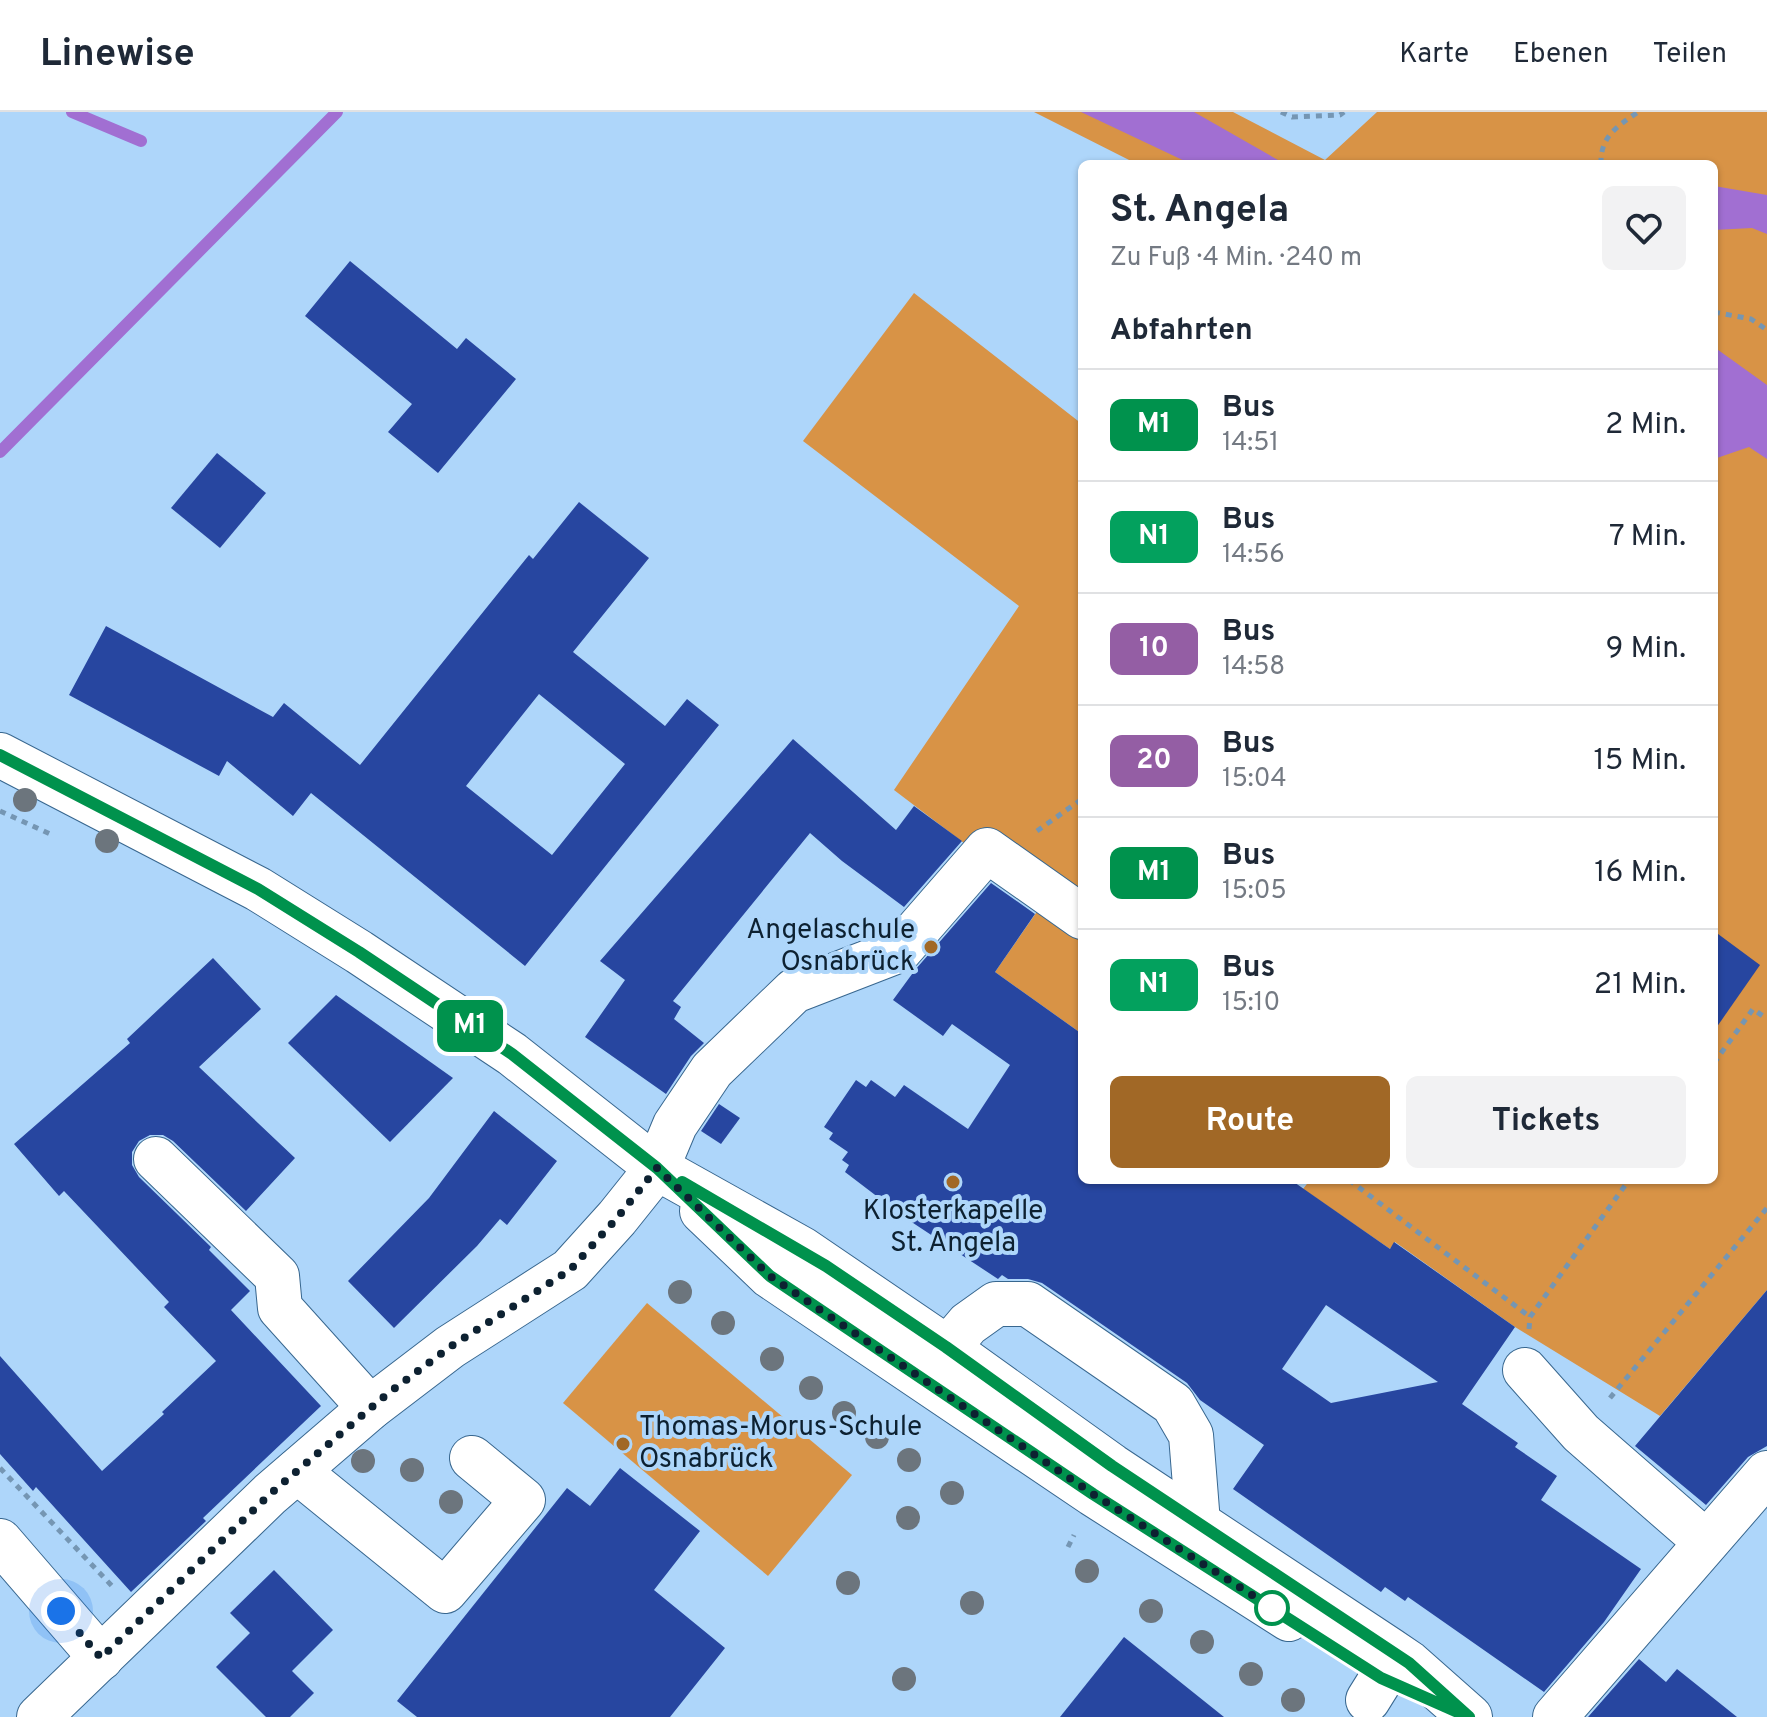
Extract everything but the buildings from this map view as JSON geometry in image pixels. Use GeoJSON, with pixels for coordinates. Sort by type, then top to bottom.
{"type":"FeatureCollection","features":[{"type":"Feature","properties":{"kind":"street"},"geometry":{"type":"LineString","coordinates":[[0,755],[258,889],[347,944],[512,1054],[657,1168],[802,1249],[1093,1494],[1382,1677],[1470,1717]]}},
{"type":"Feature","properties":{"kind":"street"},"geometry":{"type":"LineString","coordinates":[[39,1717],[270,1494],[370,1408],[450,1347],[570,1270],[657,1168],[675,1125],[712,1070],[794,991],[900,950],[987,850],[1078,914]]}},
{"type":"Feature","properties":{"kind":"street"},"geometry":{"type":"LineString","coordinates":[[156,1159],[277,1276],[280,1308],[370,1408]]}},
{"type":"Feature","properties":{"kind":"street"},"geometry":{"type":"LineString","coordinates":[[935,1363],[968,1324],[996,1304],[1028,1304],[1173,1404],[1191,1435],[1198,1523]]}},
{"type":"Feature","properties":{"kind":"street"},"geometry":{"type":"LineString","coordinates":[[935,1363],[1112,1466],[1198,1523],[1382,1677]]}},
{"type":"Feature","properties":{"kind":"street"},"geometry":{"type":"LineString","coordinates":[[1525,1370],[1581,1433],[1706,1542]]}},
{"type":"Feature","properties":{"kind":"street"},"geometry":{"type":"LineString","coordinates":[[297,1471],[445,1591],[523,1500],[472,1458]]}},
{"type":"Feature","properties":{"kind":"street"},"geometry":{"type":"LineString","coordinates":[[1555,1717],[1767,1473]]}},
{"type":"Feature","properties":{"kind":"street"},"geometry":{"type":"LineString","coordinates":[[0,1541],[101,1658]]}},
{"type":"Feature","properties":{"kind":"path"},"geometry":{"type":"LineString","coordinates":[[1281,112],[1292,117],[1340,115],[1344,112]]}},
{"type":"Feature","properties":{"kind":"path"},"geometry":{"type":"LineString","coordinates":[[1601,160],[1601,152],[1612,129],[1638,112]]}},
{"type":"Feature","properties":{"kind":"path"},"geometry":{"type":"LineString","coordinates":[[1718,313],[1751,319],[1767,330]]}},
{"type":"Feature","properties":{"kind":"path"},"geometry":{"type":"LineString","coordinates":[[1718,1057],[1753,1009],[1767,1019]]}},
{"type":"Feature","properties":{"kind":"path"},"geometry":{"type":"LineString","coordinates":[[1354,1184],[1530,1317]]}},
{"type":"Feature","properties":{"kind":"path"},"geometry":{"type":"LineString","coordinates":[[1525,1370],[1530,1317],[1626,1184]]}},
{"type":"Feature","properties":{"kind":"path"},"geometry":{"type":"LineString","coordinates":[[1581,1433],[1767,1208]]}},
{"type":"Feature","properties":{"kind":"path"},"geometry":{"type":"LineString","coordinates":[[0,1468],[142,1619]]}},
{"type":"Feature","properties":{"kind":"shaded area"},"geometry":{"type":"Polygon","coordinates":[[[1034,112],[1233,112],[1325,160],[1129,160],[1034,112]]]}},
{"type":"Feature","properties":{"kind":"shaded area"},"geometry":{"type":"Polygon","coordinates":[[[1081,112],[1194,112],[1278,160],[1183,160],[1081,112]]]}},
{"type":"Feature","properties":{"kind":"shaded area"},"geometry":{"type":"Polygon","coordinates":[[[1377,112],[1767,112],[1767,1290],[1660,1416],[1515,1327],[1395,1242],[1390,1249],[1303,1189],[1307,1184],[1718,1184],[1718,160],[1325,160],[1377,112]]]}},
{"type":"Feature","properties":{"kind":"shaded area"},"geometry":{"type":"Polygon","coordinates":[[[1718,187],[1767,195],[1767,234],[1752,228],[1718,230],[1718,187]]]}},
{"type":"Feature","properties":{"kind":"shaded area"},"geometry":{"type":"Polygon","coordinates":[[[914,293],[1078,421],[1078,1031],[995,972],[1043,903],[894,790],[1019,606],[803,441],[914,293]]]}},
{"type":"Feature","properties":{"kind":"shaded area"},"geometry":{"type":"Polygon","coordinates":[[[1718,350],[1767,385],[1767,459],[1749,447],[1718,458],[1718,350]]]}},
{"type":"Feature","properties":{"kind":"shaded area"},"geometry":{"type":"Polygon","coordinates":[[[647,1303],[852,1475],[768,1576],[563,1403],[647,1303]]]}},
{"type":"Feature","properties":{"kind":"waterway"},"geometry":{"type":"LineString","coordinates":[[72,112],[141,141]]}},
{"type":"Feature","properties":{"kind":"waterway"},"geometry":{"type":"LineString","coordinates":[[0,452],[337,112]]}},
{"type":"Feature","properties":{"kind":"bus line","name":"M1"},"geometry":{"type":"LineString","coordinates":[[0,755],[258,889],[359,952],[512,1054],[657,1168],[770,1276],[1093,1494],[1381,1678],[1469,1717],[1409,1663],[1112,1466],[802,1249],[682,1182]]}},
{"type":"Feature","properties":{"kind":"place","name":"Angelaschule Osnabrück"},"geometry":{"type":"Point","coordinates":[931,947]}},
{"type":"Feature","properties":{"kind":"place","name":"Klosterkapelle St. Angela"},"geometry":{"type":"Point","coordinates":[953,1182]}},
{"type":"Feature","properties":{"kind":"place","name":"Thomas-Morus-Schule Osnabrück"},"geometry":{"type":"Point","coordinates":[623,1444]}},
{"type":"Feature","properties":{"kind":"route"},"geometry":{"type":"LineString","coordinates":[[61,1611],[101,1658],[270,1494],[386,1395],[450,1347],[570,1270],[657,1168],[770,1276],[1093,1494],[1272,1608]]}}]}
